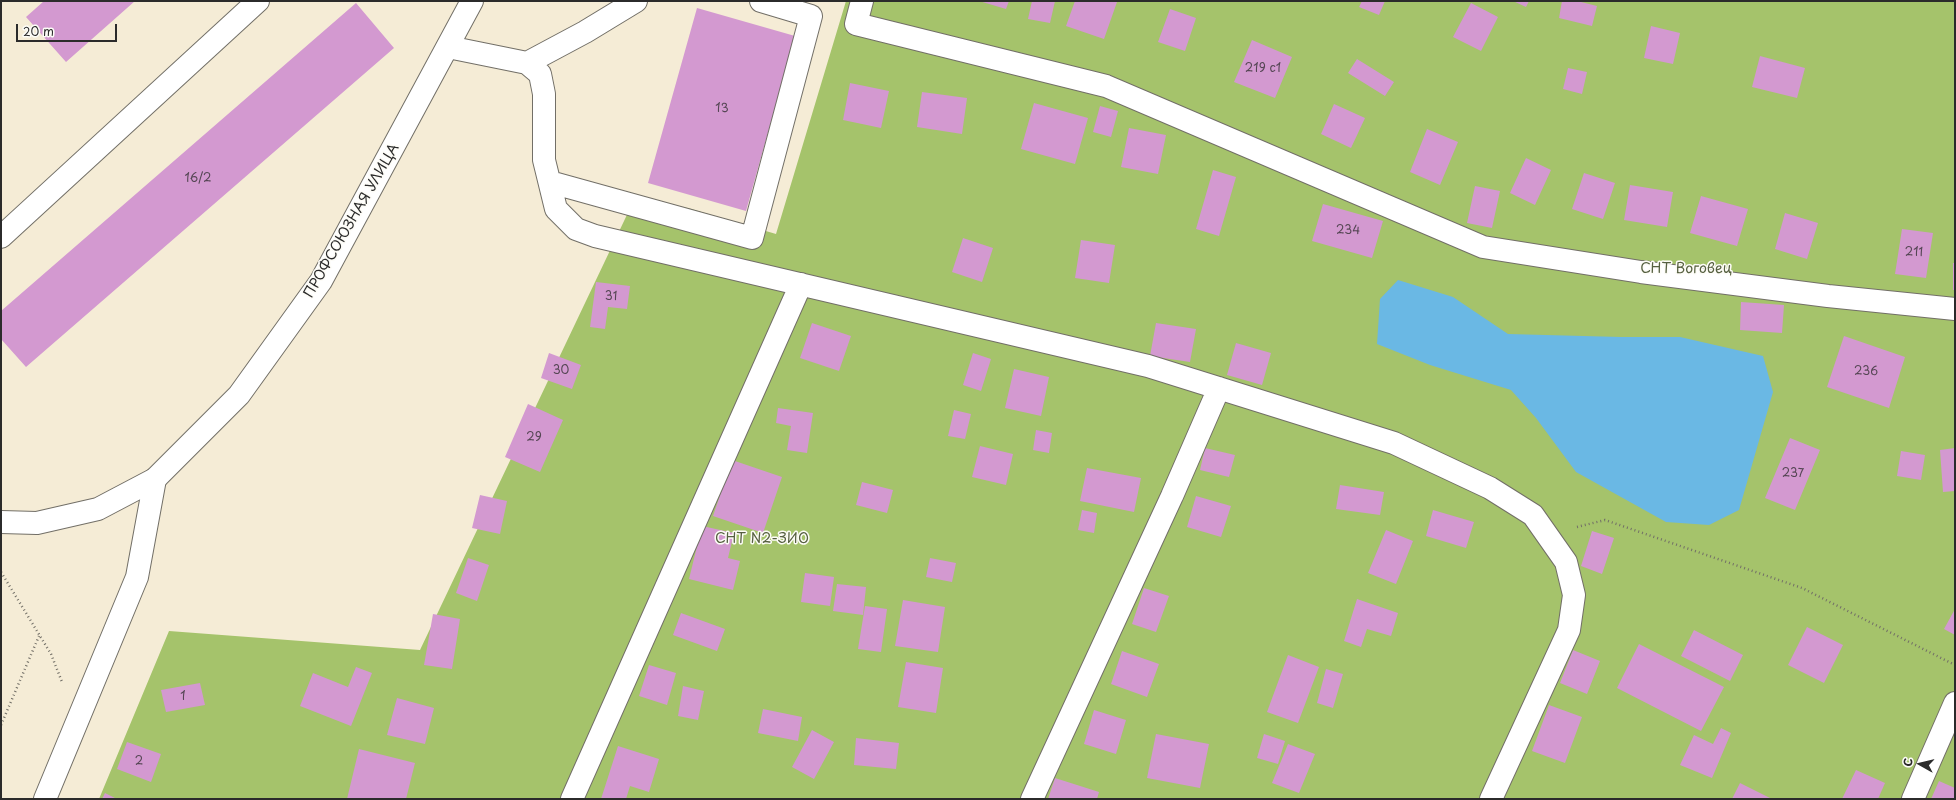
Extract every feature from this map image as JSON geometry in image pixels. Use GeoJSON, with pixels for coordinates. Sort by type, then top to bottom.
{"type":"FeatureCollection","features":[{"type":"Feature","properties":{"kind":"main road"},"geometry":{"type":"LineString","coordinates":[[1,237],[258,1]]}},
{"type":"Feature","properties":{"kind":"main road","name":"ПРОФСОЮЗНАЯ УЛИЦА"},"geometry":{"type":"LineString","coordinates":[[1,522],[37,523],[98,509],[155,479],[239,394],[321,281],[472,1]]}},
{"type":"Feature","properties":{"kind":"main road"},"geometry":{"type":"LineString","coordinates":[[527,63],[586,32],[636,1]]}},
{"type":"Feature","properties":{"kind":"main road"},"geometry":{"type":"LineString","coordinates":[[550,182],[752,238],[810,16],[761,1]]}},
{"type":"Feature","properties":{"kind":"main road"},"geometry":{"type":"LineString","coordinates":[[862,1],[856,24],[1106,86],[1483,247],[1641,272],[1828,296],[1955,309]]}},
{"type":"Feature","properties":{"kind":"main road"},"geometry":{"type":"LineString","coordinates":[[448,47],[527,63],[540,74],[544,94],[544,160],[556,209],[576,229],[595,236],[1148,366],[1394,443],[1490,488],[1533,514],[1566,562],[1574,595],[1569,630],[1492,799]]}},
{"type":"Feature","properties":{"kind":"main road"},"geometry":{"type":"LineString","coordinates":[[572,799],[801,284]]}},
{"type":"Feature","properties":{"kind":"main road"},"geometry":{"type":"LineString","coordinates":[[1032,799],[1172,496],[1219,388]]}},
{"type":"Feature","properties":{"kind":"main road"},"geometry":{"type":"LineString","coordinates":[[45,799],[138,577],[155,479]]}},
{"type":"Feature","properties":{"kind":"main road"},"geometry":{"type":"LineString","coordinates":[[1912,799],[1955,703]]}},
{"type":"Feature","properties":{"kind":"path"},"geometry":{"type":"LineString","coordinates":[[1547,535],[1605,520],[1802,588],[1955,665]]}},
{"type":"Feature","properties":{"kind":"path"},"geometry":{"type":"LineString","coordinates":[[1,572],[51,654],[78,723]]}},
{"type":"Feature","properties":{"kind":"path"},"geometry":{"type":"LineString","coordinates":[[1,725],[40,636]]}},
{"type":"Feature","properties":{"kind":"green space"},"geometry":{"type":"Polygon","coordinates":[[[846,1],[1955,1],[1955,799],[99,799],[169,631],[420,650],[634,200],[688,208],[776,234],[846,1]]]}},
{"type":"Feature","properties":{"kind":"water"},"geometry":{"type":"Polygon","coordinates":[[[1398,280],[1453,297],[1508,334],[1680,337],[1763,356],[1773,392],[1739,510],[1709,525],[1666,522],[1576,472],[1536,418],[1511,390],[1430,365],[1377,344],[1380,299],[1398,280]]]}},
{"type":"Feature","properties":{"kind":"building"},"geometry":{"type":"Polygon","coordinates":[[[44,1],[135,1],[66,62],[26,17],[44,1]]]}},
{"type":"Feature","properties":{"kind":"building"},"geometry":{"type":"Polygon","coordinates":[[[979,1],[1009,1],[1006,9],[979,1]]]}},
{"type":"Feature","properties":{"kind":"building"},"geometry":{"type":"Polygon","coordinates":[[[1032,1],[1055,1],[1050,23],[1028,19],[1032,1]]]}},
{"type":"Feature","properties":{"kind":"building"},"geometry":{"type":"Polygon","coordinates":[[[1075,1],[1117,2],[1104,39],[1066,26],[1075,1]]]}},
{"type":"Feature","properties":{"kind":"building"},"geometry":{"type":"Polygon","coordinates":[[[1362,1],[1385,1],[1379,15],[1359,7],[1362,1]]]}},
{"type":"Feature","properties":{"kind":"building"},"geometry":{"type":"Polygon","coordinates":[[[1513,1],[1529,1],[1526,7],[1513,1]]]}},
{"type":"Feature","properties":{"kind":"building"},"geometry":{"type":"Polygon","coordinates":[[[1562,1],[1577,1],[1597,6],[1592,26],[1559,18],[1562,1]]]}},
{"type":"Feature","properties":{"kind":"building"},"geometry":{"type":"Polygon","coordinates":[[[356,3],[394,48],[26,367],[1,339],[1,311],[356,3]]]}},
{"type":"Feature","properties":{"kind":"building"},"geometry":{"type":"Polygon","coordinates":[[[1471,3],[1498,17],[1481,51],[1453,37],[1471,3]]]}},
{"type":"Feature","properties":{"kind":"building"},"geometry":{"type":"Polygon","coordinates":[[[697,8],[795,36],[746,211],[648,183],[697,8]]]}},
{"type":"Feature","properties":{"kind":"building"},"geometry":{"type":"Polygon","coordinates":[[[1170,9],[1196,18],[1185,51],[1158,42],[1170,9]]]}},
{"type":"Feature","properties":{"kind":"building"},"geometry":{"type":"Polygon","coordinates":[[[1651,26],[1680,33],[1673,64],[1644,58],[1651,26]]]}},
{"type":"Feature","properties":{"kind":"building"},"geometry":{"type":"Polygon","coordinates":[[[1252,40],[1292,57],[1275,98],[1234,82],[1252,40]]]}},
{"type":"Feature","properties":{"kind":"building"},"geometry":{"type":"Polygon","coordinates":[[[1760,56],[1805,68],[1797,98],[1752,87],[1760,56]]]}},
{"type":"Feature","properties":{"kind":"building"},"geometry":{"type":"Polygon","coordinates":[[[1357,59],[1394,82],[1385,96],[1348,73],[1357,59]]]}},
{"type":"Feature","properties":{"kind":"building"},"geometry":{"type":"Polygon","coordinates":[[[1568,68],[1587,72],[1582,94],[1563,89],[1568,68]]]}},
{"type":"Feature","properties":{"kind":"building"},"geometry":{"type":"Polygon","coordinates":[[[850,83],[889,91],[881,128],[843,120],[850,83]]]}},
{"type":"Feature","properties":{"kind":"building"},"geometry":{"type":"Polygon","coordinates":[[[922,92],[967,98],[962,134],[917,127],[922,92]]]}},
{"type":"Feature","properties":{"kind":"building"},"geometry":{"type":"Polygon","coordinates":[[[1034,103],[1088,118],[1075,164],[1021,149],[1034,103]]]}},
{"type":"Feature","properties":{"kind":"building"},"geometry":{"type":"Polygon","coordinates":[[[1334,104],[1365,118],[1351,148],[1321,134],[1334,104]]]}},
{"type":"Feature","properties":{"kind":"building"},"geometry":{"type":"Polygon","coordinates":[[[1100,106],[1118,111],[1111,137],[1093,132],[1100,106]]]}},
{"type":"Feature","properties":{"kind":"building"},"geometry":{"type":"Polygon","coordinates":[[[1129,128],[1166,135],[1158,174],[1121,167],[1129,128]]]}},
{"type":"Feature","properties":{"kind":"building"},"geometry":{"type":"Polygon","coordinates":[[[1427,129],[1458,142],[1440,185],[1410,172],[1427,129]]]}},
{"type":"Feature","properties":{"kind":"building"},"geometry":{"type":"Polygon","coordinates":[[[1526,158],[1551,170],[1535,205],[1510,193],[1526,158]]]}},
{"type":"Feature","properties":{"kind":"building"},"geometry":{"type":"Polygon","coordinates":[[[1213,170],[1236,177],[1219,236],[1196,229],[1213,170]]]}},
{"type":"Feature","properties":{"kind":"building"},"geometry":{"type":"Polygon","coordinates":[[[1584,173],[1615,183],[1603,219],[1572,209],[1584,173]]]}},
{"type":"Feature","properties":{"kind":"building"},"geometry":{"type":"Polygon","coordinates":[[[1630,185],[1673,192],[1667,227],[1624,220],[1630,185]]]}},
{"type":"Feature","properties":{"kind":"building"},"geometry":{"type":"Polygon","coordinates":[[[1475,186],[1500,191],[1492,228],[1467,223],[1475,186]]]}},
{"type":"Feature","properties":{"kind":"building"},"geometry":{"type":"Polygon","coordinates":[[[1701,196],[1748,209],[1737,246],[1690,233],[1701,196]]]}},
{"type":"Feature","properties":{"kind":"building"},"geometry":{"type":"Polygon","coordinates":[[[1323,204],[1383,221],[1372,258],[1312,241],[1323,204]]]}},
{"type":"Feature","properties":{"kind":"building"},"geometry":{"type":"Polygon","coordinates":[[[1785,213],[1818,223],[1807,259],[1775,249],[1785,213]]]}},
{"type":"Feature","properties":{"kind":"building"},"geometry":{"type":"Polygon","coordinates":[[[1902,229],[1933,233],[1926,278],[1895,274],[1902,229]]]}},
{"type":"Feature","properties":{"kind":"building"},"geometry":{"type":"Polygon","coordinates":[[[963,238],[993,248],[982,282],[952,272],[963,238]]]}},
{"type":"Feature","properties":{"kind":"building"},"geometry":{"type":"Polygon","coordinates":[[[1081,240],[1115,245],[1109,283],[1075,278],[1081,240]]]}},
{"type":"Feature","properties":{"kind":"building"},"geometry":{"type":"Polygon","coordinates":[[[1953,263],[1955,263],[1955,290],[1953,290],[1953,263]]]}},
{"type":"Feature","properties":{"kind":"building"},"geometry":{"type":"Polygon","coordinates":[[[596,282],[630,286],[627,309],[608,307],[605,329],[590,327],[596,282]]]}},
{"type":"Feature","properties":{"kind":"building"},"geometry":{"type":"Polygon","coordinates":[[[1741,302],[1784,305],[1782,333],[1740,330],[1741,302]]]}},
{"type":"Feature","properties":{"kind":"building"},"geometry":{"type":"Polygon","coordinates":[[[812,323],[851,336],[839,371],[800,358],[812,323]]]}},
{"type":"Feature","properties":{"kind":"building"},"geometry":{"type":"Polygon","coordinates":[[[1156,323],[1196,329],[1190,362],[1150,356],[1156,323]]]}},
{"type":"Feature","properties":{"kind":"building"},"geometry":{"type":"Polygon","coordinates":[[[1844,336],[1905,357],[1889,408],[1827,387],[1844,336]]]}},
{"type":"Feature","properties":{"kind":"building"},"geometry":{"type":"Polygon","coordinates":[[[1236,343],[1271,353],[1262,385],[1227,375],[1236,343]]]}},
{"type":"Feature","properties":{"kind":"building"},"geometry":{"type":"Polygon","coordinates":[[[549,353],[581,365],[572,389],[541,378],[549,353]]]}},
{"type":"Feature","properties":{"kind":"building"},"geometry":{"type":"Polygon","coordinates":[[[973,353],[991,359],[981,391],[963,385],[973,353]]]}},
{"type":"Feature","properties":{"kind":"building"},"geometry":{"type":"Polygon","coordinates":[[[1014,369],[1049,377],[1041,416],[1005,408],[1014,369]]]}},
{"type":"Feature","properties":{"kind":"building"},"geometry":{"type":"Polygon","coordinates":[[[528,404],[563,420],[540,472],[505,457],[528,404]]]}},
{"type":"Feature","properties":{"kind":"building"},"geometry":{"type":"Polygon","coordinates":[[[778,408],[813,413],[807,453],[787,450],[791,426],[776,423],[778,408]]]}},
{"type":"Feature","properties":{"kind":"building"},"geometry":{"type":"Polygon","coordinates":[[[954,410],[971,414],[965,439],[948,436],[954,410]]]}},
{"type":"Feature","properties":{"kind":"building"},"geometry":{"type":"Polygon","coordinates":[[[1036,430],[1052,433],[1049,453],[1033,450],[1036,430]]]}},
{"type":"Feature","properties":{"kind":"building"},"geometry":{"type":"Polygon","coordinates":[[[1790,438],[1820,450],[1795,510],[1765,498],[1790,438]]]}},
{"type":"Feature","properties":{"kind":"building"},"geometry":{"type":"Polygon","coordinates":[[[980,446],[1013,454],[1006,485],[972,477],[980,446]]]}},
{"type":"Feature","properties":{"kind":"building"},"geometry":{"type":"Polygon","coordinates":[[[1205,448],[1235,455],[1229,477],[1200,470],[1205,448]]]}},
{"type":"Feature","properties":{"kind":"building"},"geometry":{"type":"Polygon","coordinates":[[[1955,448],[1955,491],[1943,492],[1940,450],[1955,448]]]}},
{"type":"Feature","properties":{"kind":"building"},"geometry":{"type":"Polygon","coordinates":[[[1901,451],[1925,455],[1921,480],[1897,476],[1901,451]]]}},
{"type":"Feature","properties":{"kind":"building"},"geometry":{"type":"Polygon","coordinates":[[[732,460],[782,477],[763,533],[713,516],[732,460]]]}},
{"type":"Feature","properties":{"kind":"building"},"geometry":{"type":"Polygon","coordinates":[[[1087,468],[1141,478],[1134,512],[1080,501],[1087,468]]]}},
{"type":"Feature","properties":{"kind":"building"},"geometry":{"type":"Polygon","coordinates":[[[862,482],[893,490],[887,513],[856,505],[862,482]]]}},
{"type":"Feature","properties":{"kind":"building"},"geometry":{"type":"Polygon","coordinates":[[[1340,485],[1384,492],[1380,515],[1336,509],[1340,485]]]}},
{"type":"Feature","properties":{"kind":"building"},"geometry":{"type":"Polygon","coordinates":[[[480,495],[507,501],[500,534],[472,528],[480,495]]]}},
{"type":"Feature","properties":{"kind":"building"},"geometry":{"type":"Polygon","coordinates":[[[1196,496],[1231,506],[1221,537],[1187,527],[1196,496]]]}},
{"type":"Feature","properties":{"kind":"building"},"geometry":{"type":"Polygon","coordinates":[[[1082,510],[1097,513],[1094,533],[1078,530],[1082,510]]]}},
{"type":"Feature","properties":{"kind":"building"},"geometry":{"type":"Polygon","coordinates":[[[1433,510],[1474,522],[1466,548],[1426,536],[1433,510]]]}},
{"type":"Feature","properties":{"kind":"building"},"geometry":{"type":"Polygon","coordinates":[[[702,526],[734,533],[728,558],[740,561],[733,590],[689,579],[702,526]]]}},
{"type":"Feature","properties":{"kind":"building"},"geometry":{"type":"Polygon","coordinates":[[[1386,530],[1413,541],[1396,584],[1368,573],[1386,530]]]}},
{"type":"Feature","properties":{"kind":"building"},"geometry":{"type":"Polygon","coordinates":[[[1592,531],[1614,538],[1602,574],[1581,566],[1592,531]]]}},
{"type":"Feature","properties":{"kind":"building"},"geometry":{"type":"Polygon","coordinates":[[[468,558],[489,565],[477,601],[456,593],[468,558]]]}},
{"type":"Feature","properties":{"kind":"building"},"geometry":{"type":"Polygon","coordinates":[[[930,558],[956,563],[952,582],[926,577],[930,558]]]}},
{"type":"Feature","properties":{"kind":"building"},"geometry":{"type":"Polygon","coordinates":[[[805,573],[834,577],[830,606],[801,602],[805,573]]]}},
{"type":"Feature","properties":{"kind":"building"},"geometry":{"type":"Polygon","coordinates":[[[837,584],[866,587],[863,615],[833,611],[837,584]]]}},
{"type":"Feature","properties":{"kind":"building"},"geometry":{"type":"Polygon","coordinates":[[[1144,588],[1169,596],[1156,632],[1132,624],[1144,588]]]}},
{"type":"Feature","properties":{"kind":"building"},"geometry":{"type":"Polygon","coordinates":[[[1357,599],[1398,613],[1391,636],[1367,629],[1361,647],[1344,641],[1357,599]]]}},
{"type":"Feature","properties":{"kind":"building"},"geometry":{"type":"Polygon","coordinates":[[[903,600],[945,607],[938,652],[895,646],[903,600]]]}},
{"type":"Feature","properties":{"kind":"building"},"geometry":{"type":"Polygon","coordinates":[[[865,606],[887,609],[881,652],[858,649],[865,606]]]}},
{"type":"Feature","properties":{"kind":"building"},"geometry":{"type":"Polygon","coordinates":[[[1955,609],[1955,635],[1944,629],[1955,609]]]}},
{"type":"Feature","properties":{"kind":"building"},"geometry":{"type":"Polygon","coordinates":[[[681,613],[725,629],[717,651],[673,635],[681,613]]]}},
{"type":"Feature","properties":{"kind":"building"},"geometry":{"type":"Polygon","coordinates":[[[433,614],[460,619],[452,669],[424,665],[433,614]]]}},
{"type":"Feature","properties":{"kind":"building"},"geometry":{"type":"Polygon","coordinates":[[[1807,627],[1843,645],[1824,683],[1788,665],[1807,627]]]}},
{"type":"Feature","properties":{"kind":"building"},"geometry":{"type":"Polygon","coordinates":[[[1694,630],[1743,655],[1730,681],[1681,656],[1694,630]]]}},
{"type":"Feature","properties":{"kind":"building"},"geometry":{"type":"Polygon","coordinates":[[[1639,644],[1724,687],[1701,731],[1617,688],[1639,644]]]}},
{"type":"Feature","properties":{"kind":"building"},"geometry":{"type":"Polygon","coordinates":[[[1573,650],[1600,661],[1587,694],[1560,683],[1573,650]]]}},
{"type":"Feature","properties":{"kind":"building"},"geometry":{"type":"Polygon","coordinates":[[[1122,651],[1159,664],[1147,697],[1111,684],[1122,651]]]}},
{"type":"Feature","properties":{"kind":"building"},"geometry":{"type":"Polygon","coordinates":[[[1288,655],[1319,667],[1298,723],[1267,712],[1288,655]]]}},
{"type":"Feature","properties":{"kind":"building"},"geometry":{"type":"Polygon","coordinates":[[[906,662],[943,668],[936,713],[898,707],[906,662]]]}},
{"type":"Feature","properties":{"kind":"building"},"geometry":{"type":"Polygon","coordinates":[[[649,665],[676,673],[667,705],[639,696],[649,665]]]}},
{"type":"Feature","properties":{"kind":"building"},"geometry":{"type":"Polygon","coordinates":[[[356,667],[372,673],[351,726],[300,706],[313,673],[348,687],[356,667]]]}},
{"type":"Feature","properties":{"kind":"building"},"geometry":{"type":"Polygon","coordinates":[[[1326,669],[1343,674],[1333,708],[1317,703],[1326,669]]]}},
{"type":"Feature","properties":{"kind":"building"},"geometry":{"type":"Polygon","coordinates":[[[200,683],[205,705],[166,712],[161,690],[200,683]]]}},
{"type":"Feature","properties":{"kind":"building"},"geometry":{"type":"Polygon","coordinates":[[[683,686],[704,691],[698,720],[678,716],[683,686]]]}},
{"type":"Feature","properties":{"kind":"building"},"geometry":{"type":"Polygon","coordinates":[[[397,698],[434,708],[425,744],[387,735],[397,698]]]}},
{"type":"Feature","properties":{"kind":"building"},"geometry":{"type":"Polygon","coordinates":[[[1549,705],[1582,717],[1565,763],[1532,751],[1549,705]]]}},
{"type":"Feature","properties":{"kind":"building"},"geometry":{"type":"Polygon","coordinates":[[[763,709],[802,717],[798,741],[758,733],[763,709]]]}},
{"type":"Feature","properties":{"kind":"building"},"geometry":{"type":"Polygon","coordinates":[[[1094,710],[1126,720],[1116,754],[1084,744],[1094,710]]]}},
{"type":"Feature","properties":{"kind":"building"},"geometry":{"type":"Polygon","coordinates":[[[1721,728],[1731,733],[1712,778],[1680,765],[1694,735],[1713,744],[1721,728]]]}},
{"type":"Feature","properties":{"kind":"building"},"geometry":{"type":"Polygon","coordinates":[[[812,730],[834,742],[814,779],[792,767],[812,730]]]}},
{"type":"Feature","properties":{"kind":"building"},"geometry":{"type":"Polygon","coordinates":[[[1156,734],[1209,744],[1200,788],[1147,778],[1156,734]]]}},
{"type":"Feature","properties":{"kind":"building"},"geometry":{"type":"Polygon","coordinates":[[[1264,734],[1285,741],[1278,764],[1257,758],[1264,734]]]}},
{"type":"Feature","properties":{"kind":"building"},"geometry":{"type":"Polygon","coordinates":[[[856,738],[899,743],[896,769],[854,765],[856,738]]]}},
{"type":"Feature","properties":{"kind":"building"},"geometry":{"type":"Polygon","coordinates":[[[127,742],[161,754],[151,782],[117,769],[127,742]]]}},
{"type":"Feature","properties":{"kind":"building"},"geometry":{"type":"Polygon","coordinates":[[[1288,744],[1315,754],[1299,793],[1272,783],[1288,744]]]}},
{"type":"Feature","properties":{"kind":"building"},"geometry":{"type":"Polygon","coordinates":[[[618,746],[659,759],[649,792],[630,786],[626,799],[601,799],[618,746]]]}},
{"type":"Feature","properties":{"kind":"building"},"geometry":{"type":"Polygon","coordinates":[[[359,749],[415,763],[406,799],[347,799],[359,749]]]}},
{"type":"Feature","properties":{"kind":"building"},"geometry":{"type":"Polygon","coordinates":[[[1856,770],[1885,783],[1878,799],[1842,799],[1856,770]]]}},
{"type":"Feature","properties":{"kind":"building"},"geometry":{"type":"Polygon","coordinates":[[[1055,778],[1099,792],[1097,799],[1048,799],[1055,778]]]}},
{"type":"Feature","properties":{"kind":"building"},"geometry":{"type":"Polygon","coordinates":[[[1939,781],[1955,788],[1955,799],[1931,799],[1939,781]]]}},
{"type":"Feature","properties":{"kind":"building"},"geometry":{"type":"Polygon","coordinates":[[[1740,783],[1772,799],[1732,799],[1740,783]]]}},
{"type":"Feature","properties":{"kind":"building"},"geometry":{"type":"Polygon","coordinates":[[[105,793],[117,799],[102,799],[105,793]]]}},
{"type":"Feature","properties":{"kind":"park label","name":"СНТ Воговец"},"geometry":{"type":"Point","coordinates":[1686,269]}},
{"type":"Feature","properties":{"kind":"park label","name":"СНТ N2-ЗИО"},"geometry":{"type":"Point","coordinates":[762,539]}}]}
